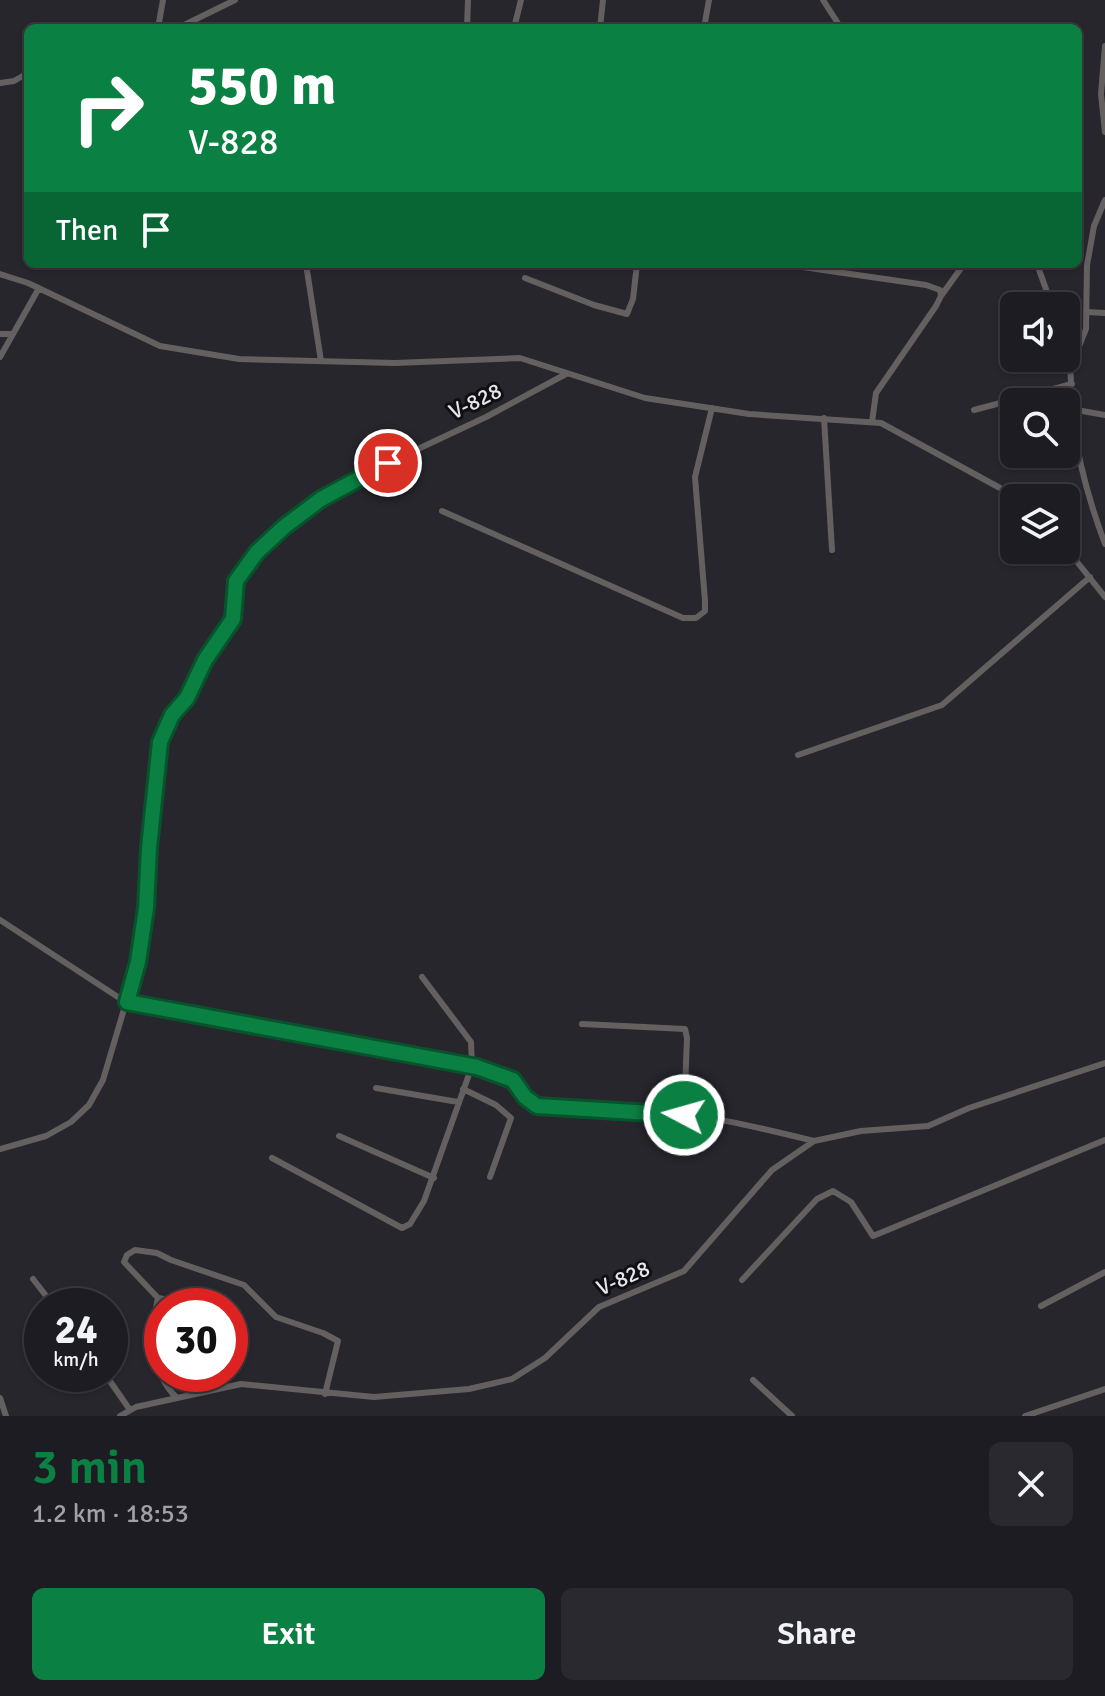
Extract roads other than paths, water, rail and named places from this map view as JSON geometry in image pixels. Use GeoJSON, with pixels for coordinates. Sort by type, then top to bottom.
{"type":"FeatureCollection","features":[{"type":"Feature","properties":{"kind":"street"},"geometry":{"type":"LineString","coordinates":[[159,24],[163,0]]}},
{"type":"Feature","properties":{"kind":"street"},"geometry":{"type":"LineString","coordinates":[[186,24],[235,0]]}},
{"type":"Feature","properties":{"kind":"street"},"geometry":{"type":"LineString","coordinates":[[467,24],[468,0]]}},
{"type":"Feature","properties":{"kind":"street"},"geometry":{"type":"LineString","coordinates":[[515,24],[521,0]]}},
{"type":"Feature","properties":{"kind":"street"},"geometry":{"type":"LineString","coordinates":[[600,24],[603,0]]}},
{"type":"Feature","properties":{"kind":"street"},"geometry":{"type":"LineString","coordinates":[[705,24],[709,0]]}},
{"type":"Feature","properties":{"kind":"street"},"geometry":{"type":"LineString","coordinates":[[823,0],[838,24]]}},
{"type":"Feature","properties":{"kind":"street"},"geometry":{"type":"LineString","coordinates":[[1104,48],[1101,94],[1105,132]]}},
{"type":"Feature","properties":{"kind":"street"},"geometry":{"type":"LineString","coordinates":[[0,83],[24,75]]}},
{"type":"Feature","properties":{"kind":"street"},"geometry":{"type":"LineString","coordinates":[[1080,344],[1086,329],[1087,265],[1094,226],[1105,200]]}},
{"type":"Feature","properties":{"kind":"street"},"geometry":{"type":"LineString","coordinates":[[307,268],[321,361]]}},
{"type":"Feature","properties":{"kind":"street"},"geometry":{"type":"LineString","coordinates":[[525,278],[594,305],[627,314],[633,299],[637,268]]}},
{"type":"Feature","properties":{"kind":"street"},"geometry":{"type":"LineString","coordinates":[[825,268],[926,285],[940,290],[941,296]]}},
{"type":"Feature","properties":{"kind":"street"},"geometry":{"type":"LineString","coordinates":[[872,422],[876,393],[961,268]]}},
{"type":"Feature","properties":{"kind":"street"},"geometry":{"type":"LineString","coordinates":[[1038,268],[1047,292]]}},
{"type":"Feature","properties":{"kind":"street"},"geometry":{"type":"LineString","coordinates":[[0,274],[39,288],[160,346],[239,359],[395,363],[520,358],[645,398],[749,414],[881,423],[1000,488]]}},
{"type":"Feature","properties":{"kind":"street"},"geometry":{"type":"LineString","coordinates":[[0,357],[39,288]]}},
{"type":"Feature","properties":{"kind":"street"},"geometry":{"type":"LineString","coordinates":[[1086,312],[1105,313]]}},
{"type":"Feature","properties":{"kind":"street"},"geometry":{"type":"LineString","coordinates":[[0,334],[13,334]]}},
{"type":"Feature","properties":{"kind":"street"},"geometry":{"type":"LineString","coordinates":[[1072,372],[1072,388]]}},
{"type":"Feature","properties":{"kind":"street","name":"V-828"},"geometry":{"type":"LineString","coordinates":[[0,1149],[46,1136],[71,1122],[89,1105],[103,1080],[138,962],[146,908],[160,742],[172,715],[187,698],[205,660],[233,619],[236,581],[257,552],[321,499],[367,473],[499,411],[566,374]]}},
{"type":"Feature","properties":{"kind":"street"},"geometry":{"type":"LineString","coordinates":[[974,410],[1072,384]]}},
{"type":"Feature","properties":{"kind":"street"},"geometry":{"type":"LineString","coordinates":[[442,511],[683,618],[696,618],[705,611],[705,601],[695,477],[712,408]]}},
{"type":"Feature","properties":{"kind":"street"},"geometry":{"type":"LineString","coordinates":[[1080,411],[1105,415]]}},
{"type":"Feature","properties":{"kind":"street"},"geometry":{"type":"LineString","coordinates":[[824,418],[832,550]]}},
{"type":"Feature","properties":{"kind":"street"},"geometry":{"type":"LineString","coordinates":[[1080,460],[1087,499],[1104,540]]}},
{"type":"Feature","properties":{"kind":"street"},"geometry":{"type":"LineString","coordinates":[[1079,564],[1105,597]]}},
{"type":"Feature","properties":{"kind":"street"},"geometry":{"type":"LineString","coordinates":[[798,755],[942,705],[1090,577]]}},
{"type":"Feature","properties":{"kind":"street"},"geometry":{"type":"LineString","coordinates":[[0,920],[127,1002],[472,1066],[513,1080],[525,1097],[537,1106],[684,1115],[756,1126],[814,1141]]}},
{"type":"Feature","properties":{"kind":"street"},"geometry":{"type":"LineString","coordinates":[[272,1158],[402,1228],[410,1224],[434,1178],[472,1066],[471,1042],[422,977]]}},
{"type":"Feature","properties":{"kind":"street"},"geometry":{"type":"LineString","coordinates":[[582,1024],[685,1029],[684,1115]]}},
{"type":"Feature","properties":{"kind":"street","name":"V-828"},"geometry":{"type":"LineString","coordinates":[[120,1416],[130,1410],[241,1384],[374,1397],[469,1389],[512,1379],[545,1358],[599,1307],[684,1271],[772,1170],[814,1141],[861,1131],[928,1126],[969,1108],[1105,1063]]}},
{"type":"Feature","properties":{"kind":"street"},"geometry":{"type":"LineString","coordinates":[[376,1088],[458,1102]]}},
{"type":"Feature","properties":{"kind":"street"},"geometry":{"type":"LineString","coordinates":[[463,1089],[496,1105],[511,1118],[490,1177]]}},
{"type":"Feature","properties":{"kind":"street"},"geometry":{"type":"LineString","coordinates":[[339,1136],[434,1178]]}},
{"type":"Feature","properties":{"kind":"street"},"geometry":{"type":"LineString","coordinates":[[742,1280],[817,1199],[833,1191],[851,1202],[873,1236],[1105,1140]]}},
{"type":"Feature","properties":{"kind":"street"},"geometry":{"type":"LineString","coordinates":[[148,1288],[124,1262],[127,1255],[135,1250],[157,1253],[247,1288]]}},
{"type":"Feature","properties":{"kind":"street"},"geometry":{"type":"LineString","coordinates":[[1041,1306],[1105,1272]]}},
{"type":"Feature","properties":{"kind":"street"},"geometry":{"type":"LineString","coordinates":[[33,1279],[40,1288]]}},
{"type":"Feature","properties":{"kind":"street"},"geometry":{"type":"LineString","coordinates":[[248,1289],[276,1317],[338,1341],[325,1394]]}},
{"type":"Feature","properties":{"kind":"street"},"geometry":{"type":"LineString","coordinates":[[753,1380],[792,1416]]}},
{"type":"Feature","properties":{"kind":"street"},"geometry":{"type":"LineString","coordinates":[[1025,1416],[1105,1389]]}},
{"type":"Feature","properties":{"kind":"street"},"geometry":{"type":"LineString","coordinates":[[118,1392],[130,1410]]}},
{"type":"Feature","properties":{"kind":"street"},"geometry":{"type":"LineString","coordinates":[[172,1392],[177,1398]]}},
{"type":"Feature","properties":{"kind":"street"},"geometry":{"type":"LineString","coordinates":[[0,1398],[6,1416]]}}]}
